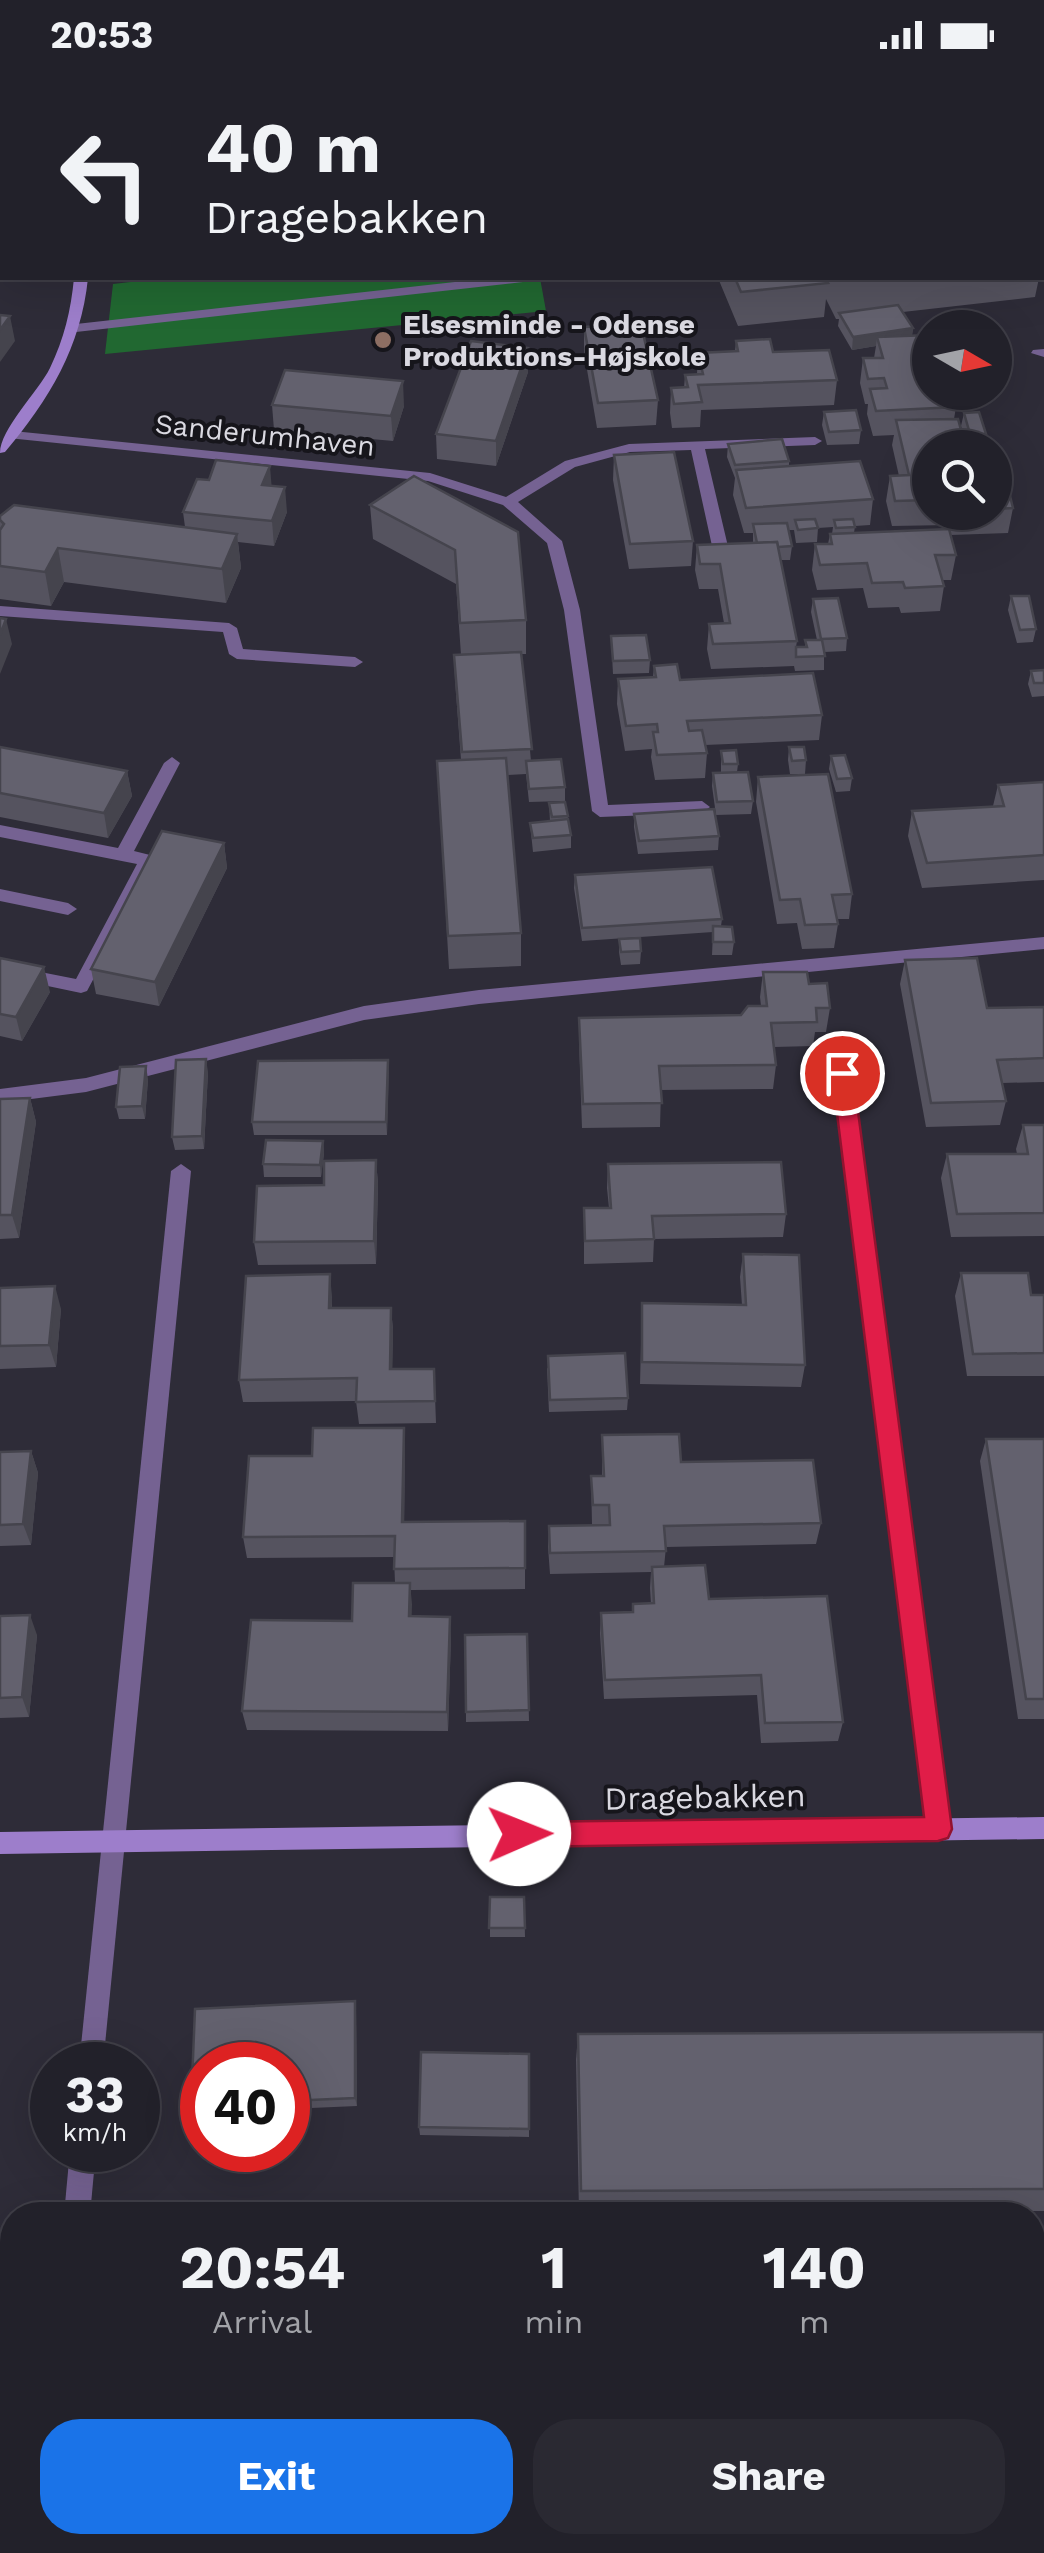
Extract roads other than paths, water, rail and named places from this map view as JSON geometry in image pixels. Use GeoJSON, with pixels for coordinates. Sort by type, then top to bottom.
{"type":"FeatureCollection","features":[{"type":"Feature","properties":{"kind":"street"},"geometry":{"type":"LineString","coordinates":[[0,449],[53,374],[76,328],[81,280]]}},
{"type":"Feature","properties":{"kind":"street"},"geometry":{"type":"LineString","coordinates":[[76,328],[505,280]]}},
{"type":"Feature","properties":{"kind":"street","name":"Sanderumhaven"},"geometry":{"type":"LineString","coordinates":[[13,434],[430,477],[508,502],[554,541],[572,610],[600,811],[702,807]]}},
{"type":"Feature","properties":{"kind":"street"},"geometry":{"type":"LineString","coordinates":[[508,502],[570,464],[629,448],[814,440]]}},
{"type":"Feature","properties":{"kind":"street"},"geometry":{"type":"LineString","coordinates":[[697,446],[722,555]]}},
{"type":"Feature","properties":{"kind":"street"},"geometry":{"type":"LineString","coordinates":[[0,611],[229,628],[237,654],[355,662]]}},
{"type":"Feature","properties":{"kind":"street"},"geometry":{"type":"LineString","coordinates":[[123,855],[172,763]]}},
{"type":"Feature","properties":{"kind":"street"},"geometry":{"type":"LineString","coordinates":[[0,832],[148,860],[81,986],[0,970]]}},
{"type":"Feature","properties":{"kind":"street"},"geometry":{"type":"LineString","coordinates":[[0,895],[68,909]]}},
{"type":"Feature","properties":{"kind":"street"},"geometry":{"type":"LineString","coordinates":[[0,1096],[86,1085],[364,1013],[479,997],[1044,943]]}},
{"type":"Feature","properties":{"kind":"street"},"geometry":{"type":"LineString","coordinates":[[842,1073],[938,1829]]}},
{"type":"Feature","properties":{"kind":"street"},"geometry":{"type":"LineString","coordinates":[[93,2042],[181,1172]]}},
{"type":"Feature","properties":{"kind":"street","name":"Dragebakken"},"geometry":{"type":"LineString","coordinates":[[0,1843],[1044,1828]]}},
{"type":"Feature","properties":{"kind":"street"},"geometry":{"type":"LineString","coordinates":[[78,2202],[81,2172]]}},
{"type":"Feature","properties":{"kind":"place","name":"Elsesminde - Odense Produktions-Højskole"},"geometry":{"type":"Point","coordinates":[383,340]}}]}
